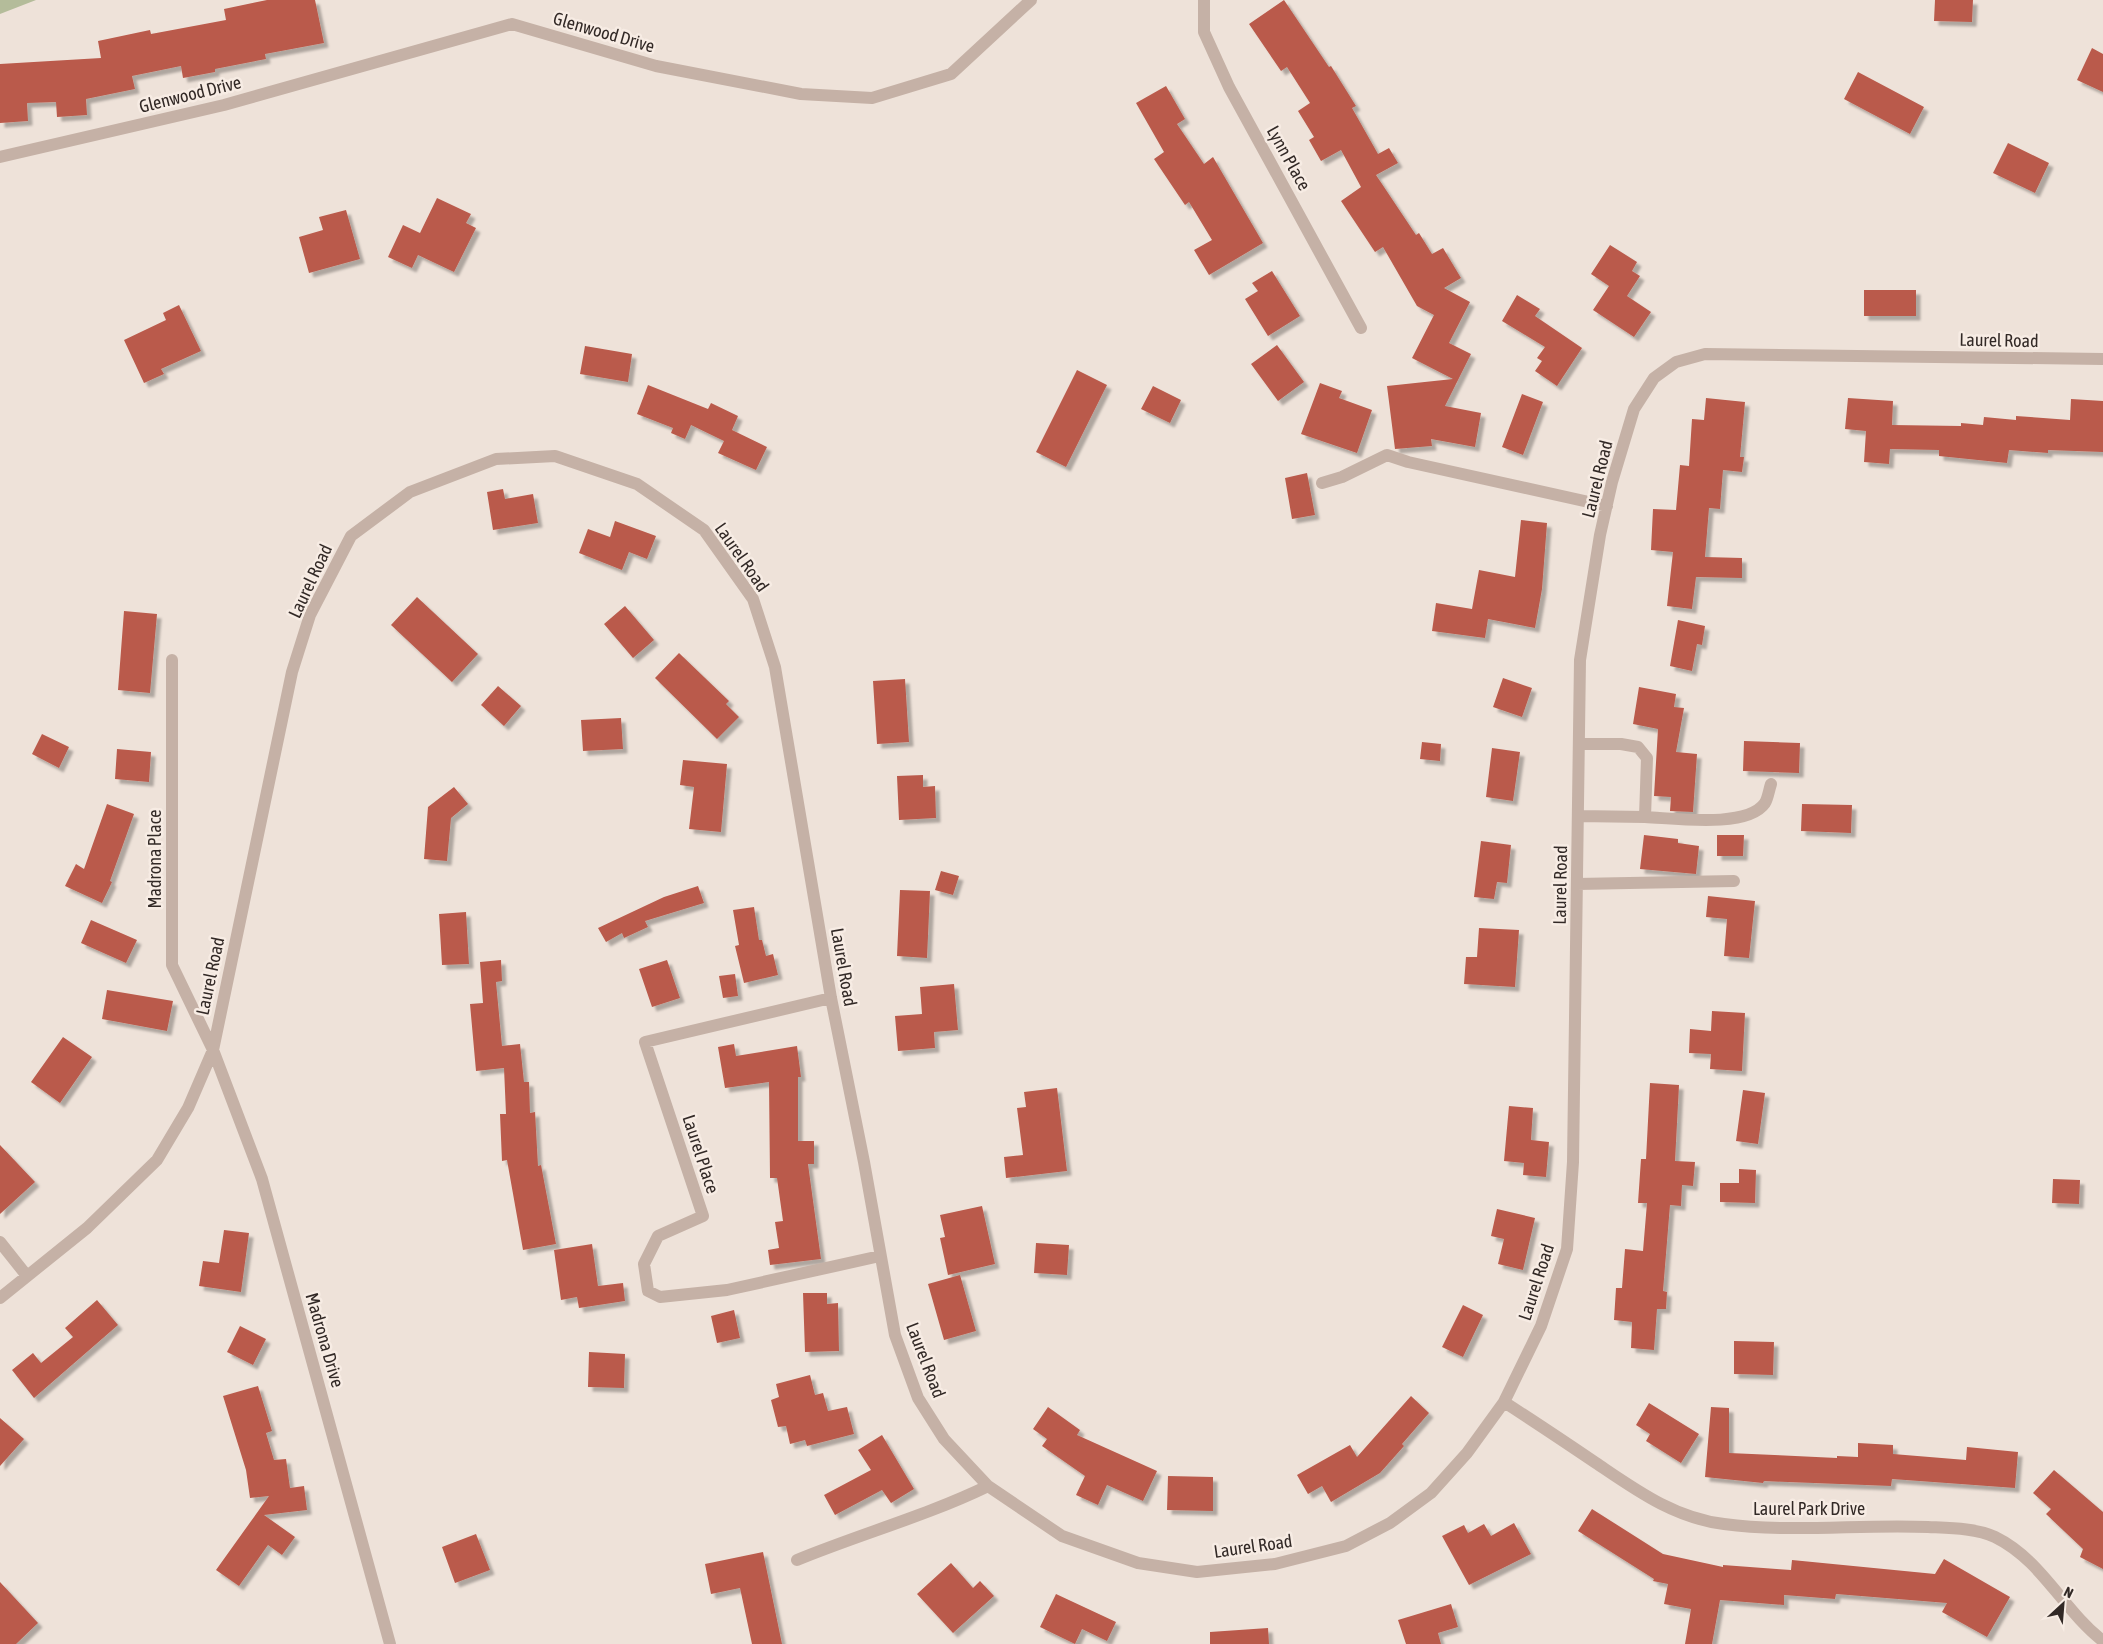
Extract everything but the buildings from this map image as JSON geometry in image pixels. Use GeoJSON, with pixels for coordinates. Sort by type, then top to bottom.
{"type":"FeatureCollection","features":[{"type":"Feature","properties":{"kind":"street","name":"Glenwood Drive"},"geometry":{"type":"LineString","coordinates":[[0,157],[224,105],[512,24],[656,66],[801,94],[872,98],[951,74],[1031,0]]}},
{"type":"Feature","properties":{"kind":"street","name":"Lynn Place"},"geometry":{"type":"LineString","coordinates":[[1204,0],[1204,32],[1229,87],[1361,328]]}},
{"type":"Feature","properties":{"kind":"street","name":"Laurel Road"},"geometry":{"type":"LineString","coordinates":[[0,1298],[88,1228],[157,1160],[188,1108],[213,1050],[292,672],[310,615],[351,536],[410,492],[496,459],[555,456],[637,484],[704,530],[753,599],[775,667],[830,998],[864,1162],[895,1335],[918,1398],[944,1439],[988,1486],[1062,1536],[1138,1563],[1197,1572],[1274,1564],[1346,1546],[1390,1523],[1432,1493],[1467,1453],[1504,1402],[1541,1326],[1567,1250],[1573,1162],[1580,660],[1607,506],[1634,409],[1654,378],[1676,362],[1705,354],[2103,359]]}},
{"type":"Feature","properties":{"kind":"street"},"geometry":{"type":"LineString","coordinates":[[1322,483],[1342,477],[1388,455],[1607,506]]}},
{"type":"Feature","properties":{"kind":"street","name":"Madrona Place"},"geometry":{"type":"LineString","coordinates":[[172,660],[172,965],[213,1050]]}},
{"type":"Feature","properties":{"kind":"street"},"geometry":{"type":"LineString","coordinates":[[1579,744],[1621,744],[1638,747],[1647,758],[1645,816]]}},
{"type":"Feature","properties":{"kind":"street"},"geometry":{"type":"LineString","coordinates":[[1578,816],[1645,816],[1728,821],[1746,815],[1764,804],[1771,784]]}},
{"type":"Feature","properties":{"kind":"street"},"geometry":{"type":"LineString","coordinates":[[1577,884],[1734,881]]}},
{"type":"Feature","properties":{"kind":"street","name":"Laurel Place"},"geometry":{"type":"LineString","coordinates":[[830,998],[645,1042],[703,1216],[658,1236],[644,1264],[648,1291],[660,1297],[727,1290],[880,1256]]}},
{"type":"Feature","properties":{"kind":"street","name":"Madrona Drive"},"geometry":{"type":"LineString","coordinates":[[213,1050],[262,1179],[390,1644]]}},
{"type":"Feature","properties":{"kind":"street"},"geometry":{"type":"LineString","coordinates":[[0,1242],[27,1276]]}},
{"type":"Feature","properties":{"kind":"street","name":"Laurel Park Drive"},"geometry":{"type":"LineString","coordinates":[[1504,1402],[1646,1497],[1683,1515],[1723,1524],[1955,1528],[1993,1536],[2016,1549],[2044,1576],[2087,1629],[2103,1641]]}},
{"type":"Feature","properties":{"kind":"street"},"geometry":{"type":"LineString","coordinates":[[797,1560],[847,1539],[948,1505],[988,1486]]}},
{"type":"Feature","properties":{"kind":"green space"},"geometry":{"type":"Polygon","coordinates":[[[0,0],[36,0],[0,14],[0,0]]]}}]}
